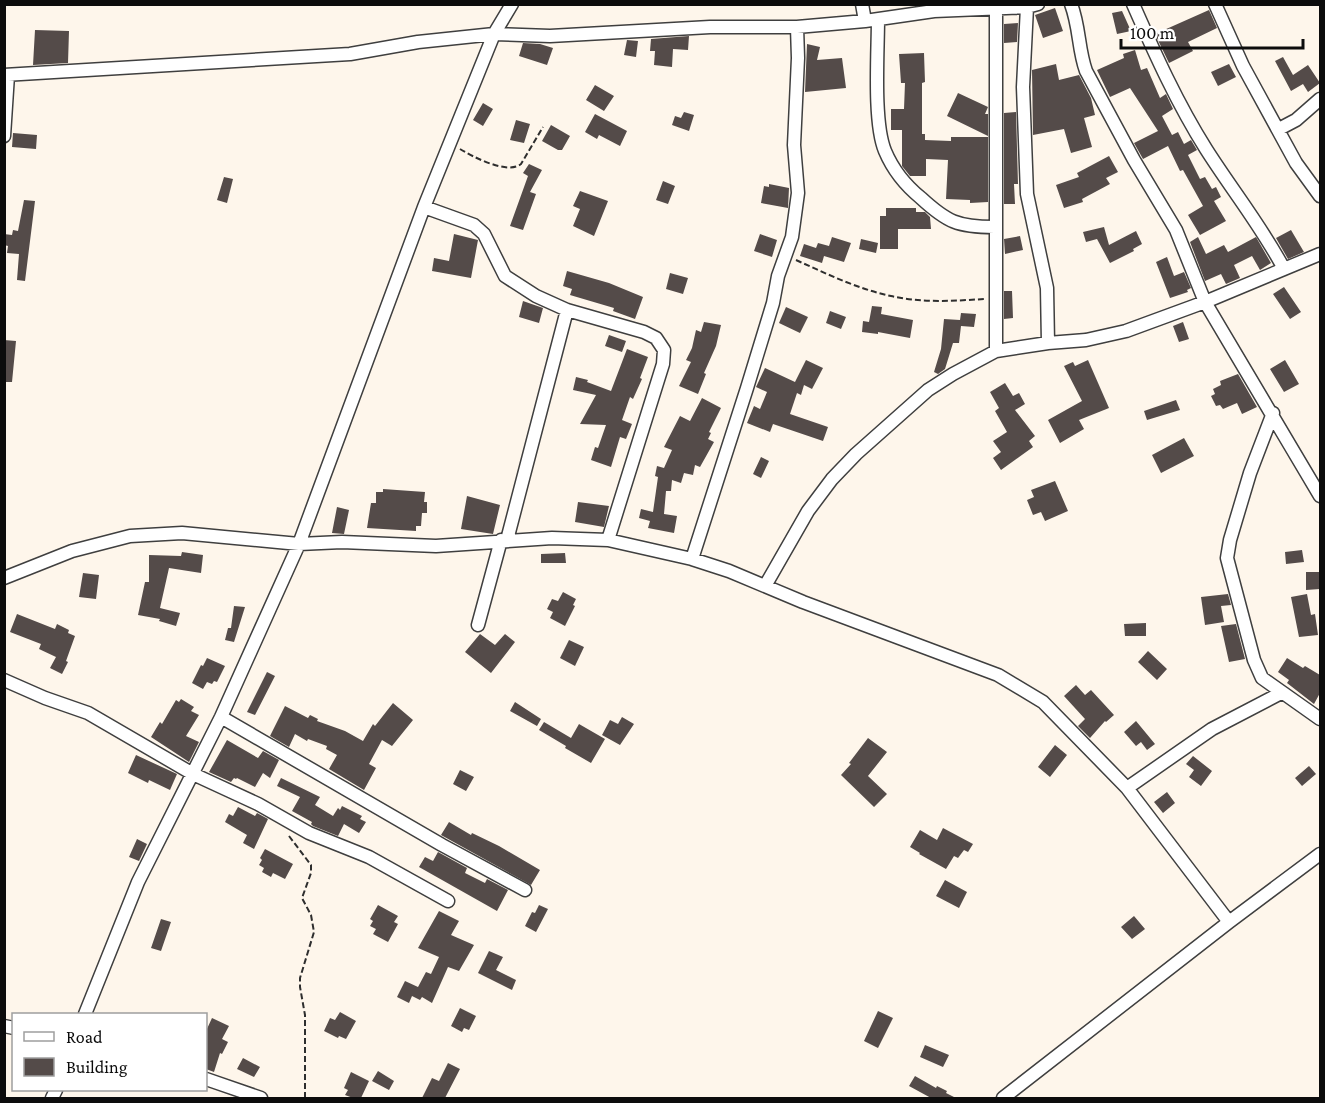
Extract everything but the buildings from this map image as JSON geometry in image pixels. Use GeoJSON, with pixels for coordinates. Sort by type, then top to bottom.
{"type":"FeatureCollection","features":[{"type":"Feature","properties":{"kind":"street"},"geometry":{"type":"LineString","coordinates":[[85,1013],[138,882],[221,717],[299,544],[424,207],[494,34],[512,4]]}},
{"type":"Feature","properties":{"kind":"street"},"geometry":{"type":"LineString","coordinates":[[862,4],[872,20],[881,138],[884,150],[894,168],[906,185],[937,214],[963,225],[994,227]]}},
{"type":"Feature","properties":{"kind":"street"},"geometry":{"type":"LineString","coordinates":[[1071,4],[1078,26],[1086,71],[1134,160],[1176,230],[1205,302],[1273,413],[1320,496]]}},
{"type":"Feature","properties":{"kind":"street"},"geometry":{"type":"LineString","coordinates":[[1133,4],[1158,62],[1204,146],[1264,233],[1284,269]]}},
{"type":"Feature","properties":{"kind":"street"},"geometry":{"type":"LineString","coordinates":[[1215,4],[1243,66],[1296,163],[1320,196]]}},
{"type":"Feature","properties":{"kind":"street"},"geometry":{"type":"LineString","coordinates":[[4,136],[6,75],[351,54],[418,42],[494,34],[550,36],[710,27],[797,27],[934,11],[1032,6],[1023,87],[1027,194],[1047,288],[1048,343]]}},
{"type":"Feature","properties":{"kind":"street"},"geometry":{"type":"LineString","coordinates":[[996,7],[994,227],[996,351]]}},
{"type":"Feature","properties":{"kind":"street"},"geometry":{"type":"LineString","coordinates":[[692,559],[747,388],[792,237],[798,193],[795,144],[797,27]]}},
{"type":"Feature","properties":{"kind":"street"},"geometry":{"type":"LineString","coordinates":[[1279,129],[1296,120],[1320,99]]}},
{"type":"Feature","properties":{"kind":"street"},"geometry":{"type":"LineString","coordinates":[[424,207],[474,225],[484,234],[505,276],[536,296],[567,310],[644,332],[656,338],[664,350],[663,364],[608,540]]}},
{"type":"Feature","properties":{"kind":"street"},"geometry":{"type":"LineString","coordinates":[[765,586],[808,511],[832,479],[856,454],[928,390],[996,351],[1086,340],[1126,331],[1205,302],[1320,254]]}},
{"type":"Feature","properties":{"kind":"street"},"geometry":{"type":"LineString","coordinates":[[478,625],[504,540],[567,310]]}},
{"type":"Feature","properties":{"kind":"street"},"geometry":{"type":"LineString","coordinates":[[1273,413],[1250,473],[1230,540],[1227,558],[1254,660],[1262,678],[1320,719]]}},
{"type":"Feature","properties":{"kind":"street"},"geometry":{"type":"LineString","coordinates":[[4,578],[72,550],[130,536],[182,533],[299,544],[342,542],[436,546],[552,538],[608,540],[692,559],[729,571],[998,675],[1043,702],[1127,788],[1228,922]]}},
{"type":"Feature","properties":{"kind":"street"},"geometry":{"type":"LineString","coordinates":[[4,680],[88,713],[193,774],[258,804],[309,833],[369,857],[448,901]]}},
{"type":"Feature","properties":{"kind":"street"},"geometry":{"type":"LineString","coordinates":[[1127,788],[1212,729],[1281,693]]}},
{"type":"Feature","properties":{"kind":"street"},"geometry":{"type":"LineString","coordinates":[[221,717],[442,845],[525,890]]}},
{"type":"Feature","properties":{"kind":"street"},"geometry":{"type":"LineString","coordinates":[[1003,1098],[1228,922],[1320,854]]}},
{"type":"Feature","properties":{"kind":"street"},"geometry":{"type":"LineString","coordinates":[[207,1079],[261,1098]]}},
{"type":"Feature","properties":{"kind":"path"},"geometry":{"type":"LineString","coordinates":[[450,143],[471,155],[508,169],[516,169],[526,157],[543,127]]}},
{"type":"Feature","properties":{"kind":"path"},"geometry":{"type":"LineString","coordinates":[[785,255],[850,283],[894,297],[952,301],[995,298]]}},
{"type":"Feature","properties":{"kind":"path"},"geometry":{"type":"LineString","coordinates":[[287,834],[311,865],[311,873],[302,898],[311,915],[314,932],[304,963],[300,987],[305,1015],[305,1098]]}}]}
